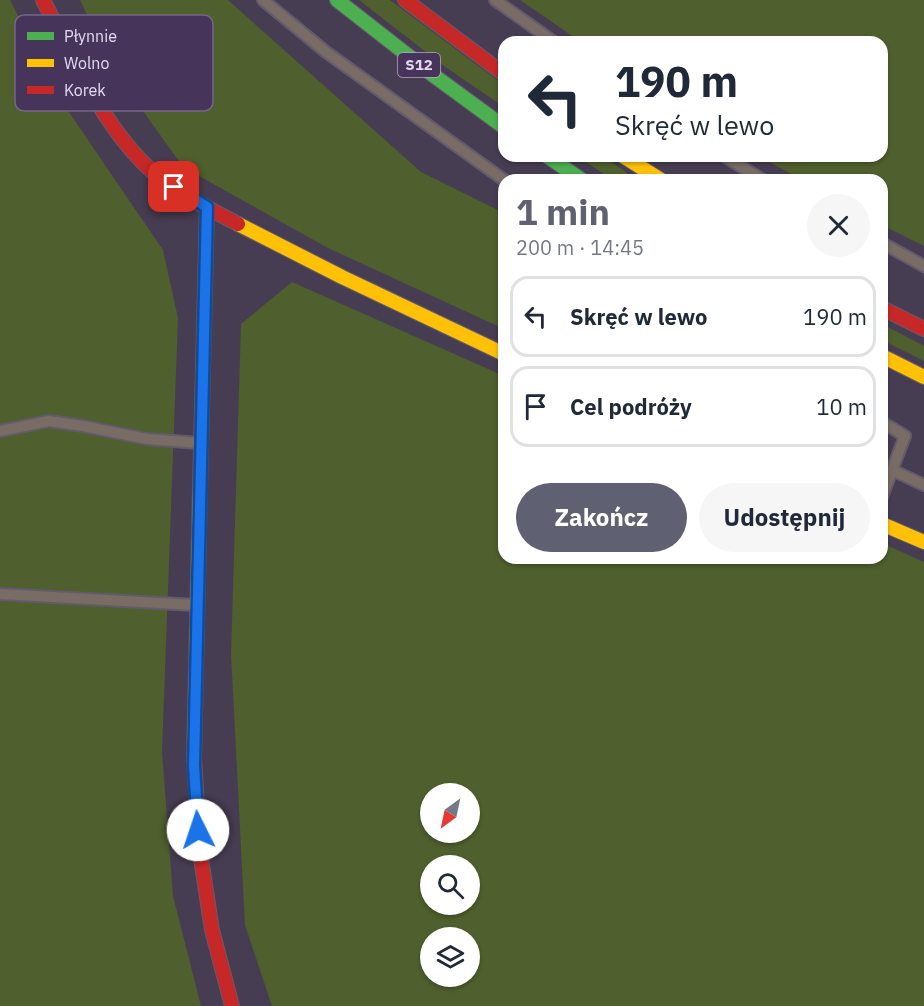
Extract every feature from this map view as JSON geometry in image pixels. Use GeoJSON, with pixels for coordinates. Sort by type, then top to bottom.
{"type":"FeatureCollection","features":[{"type":"Feature","properties":{"kind":"main road"},"geometry":{"type":"LineString","coordinates":[[43,0],[51,15]]}},
{"type":"Feature","properties":{"kind":"main road","name":"S12"},"geometry":{"type":"LineString","coordinates":[[337,0],[498,123]]}},
{"type":"Feature","properties":{"kind":"main road","name":"S12"},"geometry":{"type":"LineString","coordinates":[[405,0],[498,70]]}},
{"type":"Feature","properties":{"kind":"main road"},"geometry":{"type":"LineString","coordinates":[[105,111],[134,150],[157,175],[207,207],[293,254],[498,351]]}},
{"type":"Feature","properties":{"kind":"main road"},"geometry":{"type":"LineString","coordinates":[[556,162],[573,174]]}},
{"type":"Feature","properties":{"kind":"main road"},"geometry":{"type":"LineString","coordinates":[[632,162],[652,174]]}},
{"type":"Feature","properties":{"kind":"main road"},"geometry":{"type":"LineString","coordinates":[[207,207],[194,765],[200,852],[212,930],[232,1006]]}},
{"type":"Feature","properties":{"kind":"main road"},"geometry":{"type":"LineString","coordinates":[[888,311],[924,329]]}},
{"type":"Feature","properties":{"kind":"main road"},"geometry":{"type":"LineString","coordinates":[[888,359],[924,377]]}},
{"type":"Feature","properties":{"kind":"main road"},"geometry":{"type":"LineString","coordinates":[[888,527],[924,542]]}},
{"type":"Feature","properties":{"kind":"lane"},"geometry":{"type":"LineString","coordinates":[[263,0],[326,52],[498,176]]}},
{"type":"Feature","properties":{"kind":"lane"},"geometry":{"type":"LineString","coordinates":[[495,0],[546,36]]}},
{"type":"Feature","properties":{"kind":"lane"},"geometry":{"type":"LineString","coordinates":[[734,162],[753,174]]}},
{"type":"Feature","properties":{"kind":"lane"},"geometry":{"type":"LineString","coordinates":[[888,246],[924,266]]}},
{"type":"Feature","properties":{"kind":"lane"},"geometry":{"type":"LineString","coordinates":[[0,431],[49,422],[83,426],[147,439],[202,444]]}},
{"type":"Feature","properties":{"kind":"lane"},"geometry":{"type":"LineString","coordinates":[[888,426],[905,436],[888,481]]}},
{"type":"Feature","properties":{"kind":"lane"},"geometry":{"type":"LineString","coordinates":[[892,470],[924,485]]}},
{"type":"Feature","properties":{"kind":"lane"},"geometry":{"type":"LineString","coordinates":[[0,594],[198,605]]}},
{"type":"Feature","properties":{"kind":"green space"},"geometry":{"type":"Polygon","coordinates":[[[0,0],[10,0],[18,15],[15,15],[15,111],[68,111],[163,250],[178,318],[162,752],[173,896],[201,1006],[0,1006],[0,0]]]}},
{"type":"Feature","properties":{"kind":"green space"},"geometry":{"type":"Polygon","coordinates":[[[80,0],[228,0],[421,172],[498,210],[498,326],[328,248],[183,167],[143,111],[213,111],[213,15],[87,15],[80,0]]]}},
{"type":"Feature","properties":{"kind":"green space"},"geometry":{"type":"Polygon","coordinates":[[[359,0],[390,0],[498,81],[498,103],[444,66],[359,0]]]}},
{"type":"Feature","properties":{"kind":"green space"},"geometry":{"type":"Polygon","coordinates":[[[520,0],[924,0],[924,246],[888,228],[888,174],[791,174],[770,162],[888,162],[888,36],[572,36],[520,0]]]}},
{"type":"Feature","properties":{"kind":"green space"},"geometry":{"type":"Polygon","coordinates":[[[586,162],[612,162],[628,174],[604,174],[586,162]]]}},
{"type":"Feature","properties":{"kind":"green space"},"geometry":{"type":"Polygon","coordinates":[[[292,282],[498,373],[498,564],[888,564],[888,546],[924,562],[924,1006],[272,1006],[245,925],[231,654],[241,324],[292,282]]]}},
{"type":"Feature","properties":{"kind":"green space"},"geometry":{"type":"Polygon","coordinates":[[[888,327],[924,346],[924,361],[888,343],[888,327]]]}},
{"type":"Feature","properties":{"kind":"traffic: fast"},"geometry":{"type":"LineString","coordinates":[[337,0],[498,123]]}},
{"type":"Feature","properties":{"kind":"traffic: fast"},"geometry":{"type":"LineString","coordinates":[[556,162],[573,174]]}},
{"type":"Feature","properties":{"kind":"traffic: slow"},"geometry":{"type":"LineString","coordinates":[[632,162],[652,174]]}},
{"type":"Feature","properties":{"kind":"traffic: slow"},"geometry":{"type":"LineString","coordinates":[[238,224],[342,277],[498,351]]}},
{"type":"Feature","properties":{"kind":"traffic: slow"},"geometry":{"type":"LineString","coordinates":[[888,359],[924,377]]}},
{"type":"Feature","properties":{"kind":"traffic: slow"},"geometry":{"type":"LineString","coordinates":[[194,758],[200,489]]}},
{"type":"Feature","properties":{"kind":"traffic: slow"},"geometry":{"type":"LineString","coordinates":[[888,527],[924,542]]}},
{"type":"Feature","properties":{"kind":"traffic: jam"},"geometry":{"type":"LineString","coordinates":[[43,0],[51,15]]}},
{"type":"Feature","properties":{"kind":"traffic: jam"},"geometry":{"type":"LineString","coordinates":[[405,0],[498,70]]}},
{"type":"Feature","properties":{"kind":"traffic: jam"},"geometry":{"type":"LineString","coordinates":[[103,111],[137,157],[155,174],[175,189],[238,224]]}},
{"type":"Feature","properties":{"kind":"traffic: jam"},"geometry":{"type":"LineString","coordinates":[[200,489],[207,207]]}},
{"type":"Feature","properties":{"kind":"traffic: jam"},"geometry":{"type":"LineString","coordinates":[[888,311],[924,329]]}},
{"type":"Feature","properties":{"kind":"traffic: jam"},"geometry":{"type":"LineString","coordinates":[[194,758],[200,852],[212,930],[232,1006]]}},
{"type":"Feature","properties":{"kind":"route"},"geometry":{"type":"LineString","coordinates":[[174,187],[207,207],[194,765],[198,830]]}}]}
